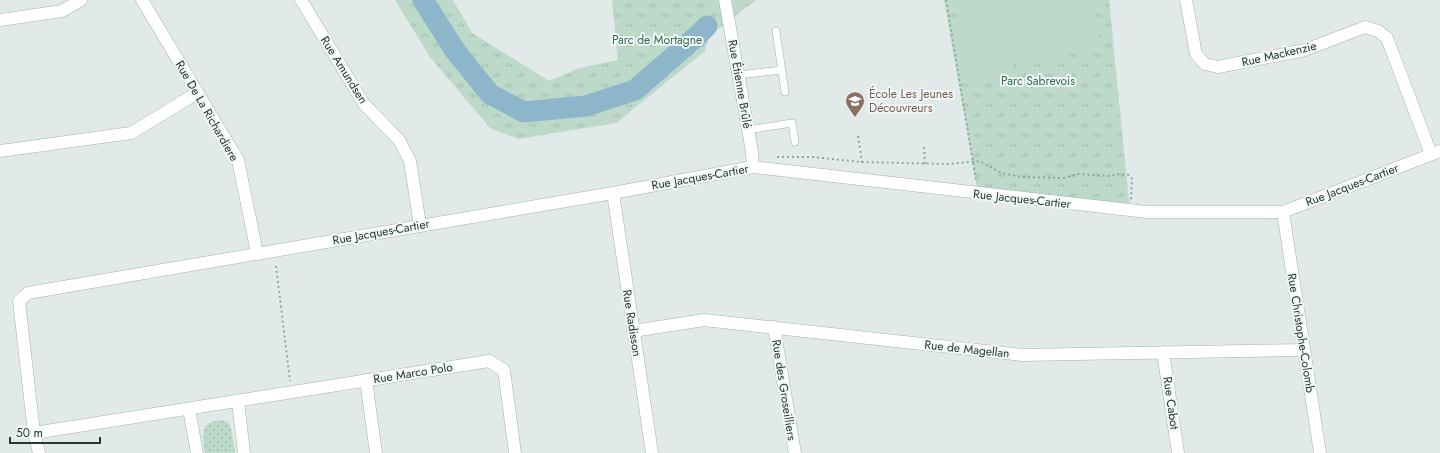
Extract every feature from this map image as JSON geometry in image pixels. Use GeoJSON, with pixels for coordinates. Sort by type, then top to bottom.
{"type":"FeatureCollection","features":[{"type":"Feature","properties":{"kind":"street"},"geometry":{"type":"LineString","coordinates":[[0,20],[62,11],[81,0]]}},
{"type":"Feature","properties":{"kind":"street","name":"Rue De La Richardiere"},"geometry":{"type":"LineString","coordinates":[[142,0],[238,160],[257,253]]}},
{"type":"Feature","properties":{"kind":"street","name":"Rue Amundsen"},"geometry":{"type":"LineString","coordinates":[[301,0],[364,104],[399,140],[410,161],[420,225]]}},
{"type":"Feature","properties":{"kind":"street","name":"Rue Étienne Brûlé"},"geometry":{"type":"LineString","coordinates":[[725,0],[752,152],[752,167]]}},
{"type":"Feature","properties":{"kind":"street","name":"Rue Mackenzie"},"geometry":{"type":"LineString","coordinates":[[1186,0],[1196,54],[1205,64],[1218,68],[1306,50],[1365,27],[1378,31],[1387,38],[1435,152]]}},
{"type":"Feature","properties":{"kind":"street"},"geometry":{"type":"LineString","coordinates":[[0,151],[131,132],[197,93]]}},
{"type":"Feature","properties":{"kind":"street","name":"Rue Jacques-Cartier"},"geometry":{"type":"LineString","coordinates":[[34,433],[19,301],[28,293],[612,193],[752,167],[1130,211],[1283,212],[1435,152]]}},
{"type":"Feature","properties":{"kind":"street","name":"Rue Radisson"},"geometry":{"type":"LineString","coordinates":[[612,193],[652,453]]}},
{"type":"Feature","properties":{"kind":"street","name":"Rue Christophe-Colomb"},"geometry":{"type":"LineString","coordinates":[[1283,212],[1320,453]]}},
{"type":"Feature","properties":{"kind":"street","name":"Rue de Magellan"},"geometry":{"type":"LineString","coordinates":[[633,331],[704,320],[1022,355],[1303,350]]}},
{"type":"Feature","properties":{"kind":"street","name":"Rue des Groseilliers"},"geometry":{"type":"LineString","coordinates":[[774,327],[795,453]]}},
{"type":"Feature","properties":{"kind":"street","name":"Rue Cabot"},"geometry":{"type":"LineString","coordinates":[[1163,352],[1178,453]]}},
{"type":"Feature","properties":{"kind":"street","name":"Rue Marco Polo"},"geometry":{"type":"LineString","coordinates":[[34,433],[489,361],[504,370],[515,453]]}},
{"type":"Feature","properties":{"kind":"street"},"geometry":{"type":"LineString","coordinates":[[366,380],[376,453]]}},
{"type":"Feature","properties":{"kind":"street"},"geometry":{"type":"LineString","coordinates":[[238,401],[244,453]]}},
{"type":"Feature","properties":{"kind":"street"},"geometry":{"type":"LineString","coordinates":[[189,409],[197,453]]}},
{"type":"Feature","properties":{"kind":"street"},"geometry":{"type":"LineString","coordinates":[[34,433],[39,453]]}},
{"type":"Feature","properties":{"kind":"lane"},"geometry":{"type":"LineString","coordinates":[[776,31],[785,92]]}},
{"type":"Feature","properties":{"kind":"lane"},"geometry":{"type":"LineString","coordinates":[[738,75],[782,70]]}},
{"type":"Feature","properties":{"kind":"lane"},"geometry":{"type":"LineString","coordinates":[[748,130],[792,123],[795,142]]}},
{"type":"Feature","properties":{"kind":"path"},"geometry":{"type":"LineString","coordinates":[[946,0],[978,194]]}},
{"type":"Feature","properties":{"kind":"path"},"geometry":{"type":"LineString","coordinates":[[858,136],[862,162]]}},
{"type":"Feature","properties":{"kind":"path"},"geometry":{"type":"LineString","coordinates":[[924,147],[925,164]]}},
{"type":"Feature","properties":{"kind":"path"},"geometry":{"type":"LineString","coordinates":[[768,169],[769,159],[772,156],[813,157],[862,162],[925,164],[948,164],[980,161],[1001,174],[1022,177],[1063,178],[1079,174],[1108,176],[1119,174],[1129,175],[1132,179],[1130,211]]}},
{"type":"Feature","properties":{"kind":"path"},"geometry":{"type":"LineString","coordinates":[[276,266],[291,392]]}},
{"type":"Feature","properties":{"kind":"green space","name":"Parc de Mortagne"},"geometry":{"type":"Polygon","coordinates":[[[395,0],[453,0],[472,33],[549,81],[580,68],[618,60],[612,0],[756,0],[709,36],[705,51],[616,123],[518,139],[490,128],[430,57],[395,0]]]}},
{"type":"Feature","properties":{"kind":"green space","name":"Parc Sabrevois"},"geometry":{"type":"Polygon","coordinates":[[[944,0],[1109,0],[1130,211],[978,194],[944,0]]]}},
{"type":"Feature","properties":{"kind":"green space"},"geometry":{"type":"Polygon","coordinates":[[[957,0],[1089,0],[1097,24],[1100,49],[1013,64],[1015,77],[980,82],[957,65],[952,28],[962,26],[957,0]]]}},
{"type":"Feature","properties":{"kind":"green space"},"geometry":{"type":"Polygon","coordinates":[[[222,420],[228,422],[231,428],[235,453],[205,453],[203,436],[205,428],[211,422],[222,420]]]}},
{"type":"Feature","properties":{"kind":"waterway"},"geometry":{"type":"LineString","coordinates":[[423,0],[456,52],[490,94],[524,112],[586,106],[635,90],[707,26]]}},
{"type":"Feature","properties":{"kind":"place","name":"École Les Jeunes Découvreurs"},"geometry":{"type":"Point","coordinates":[855,118]}}]}
